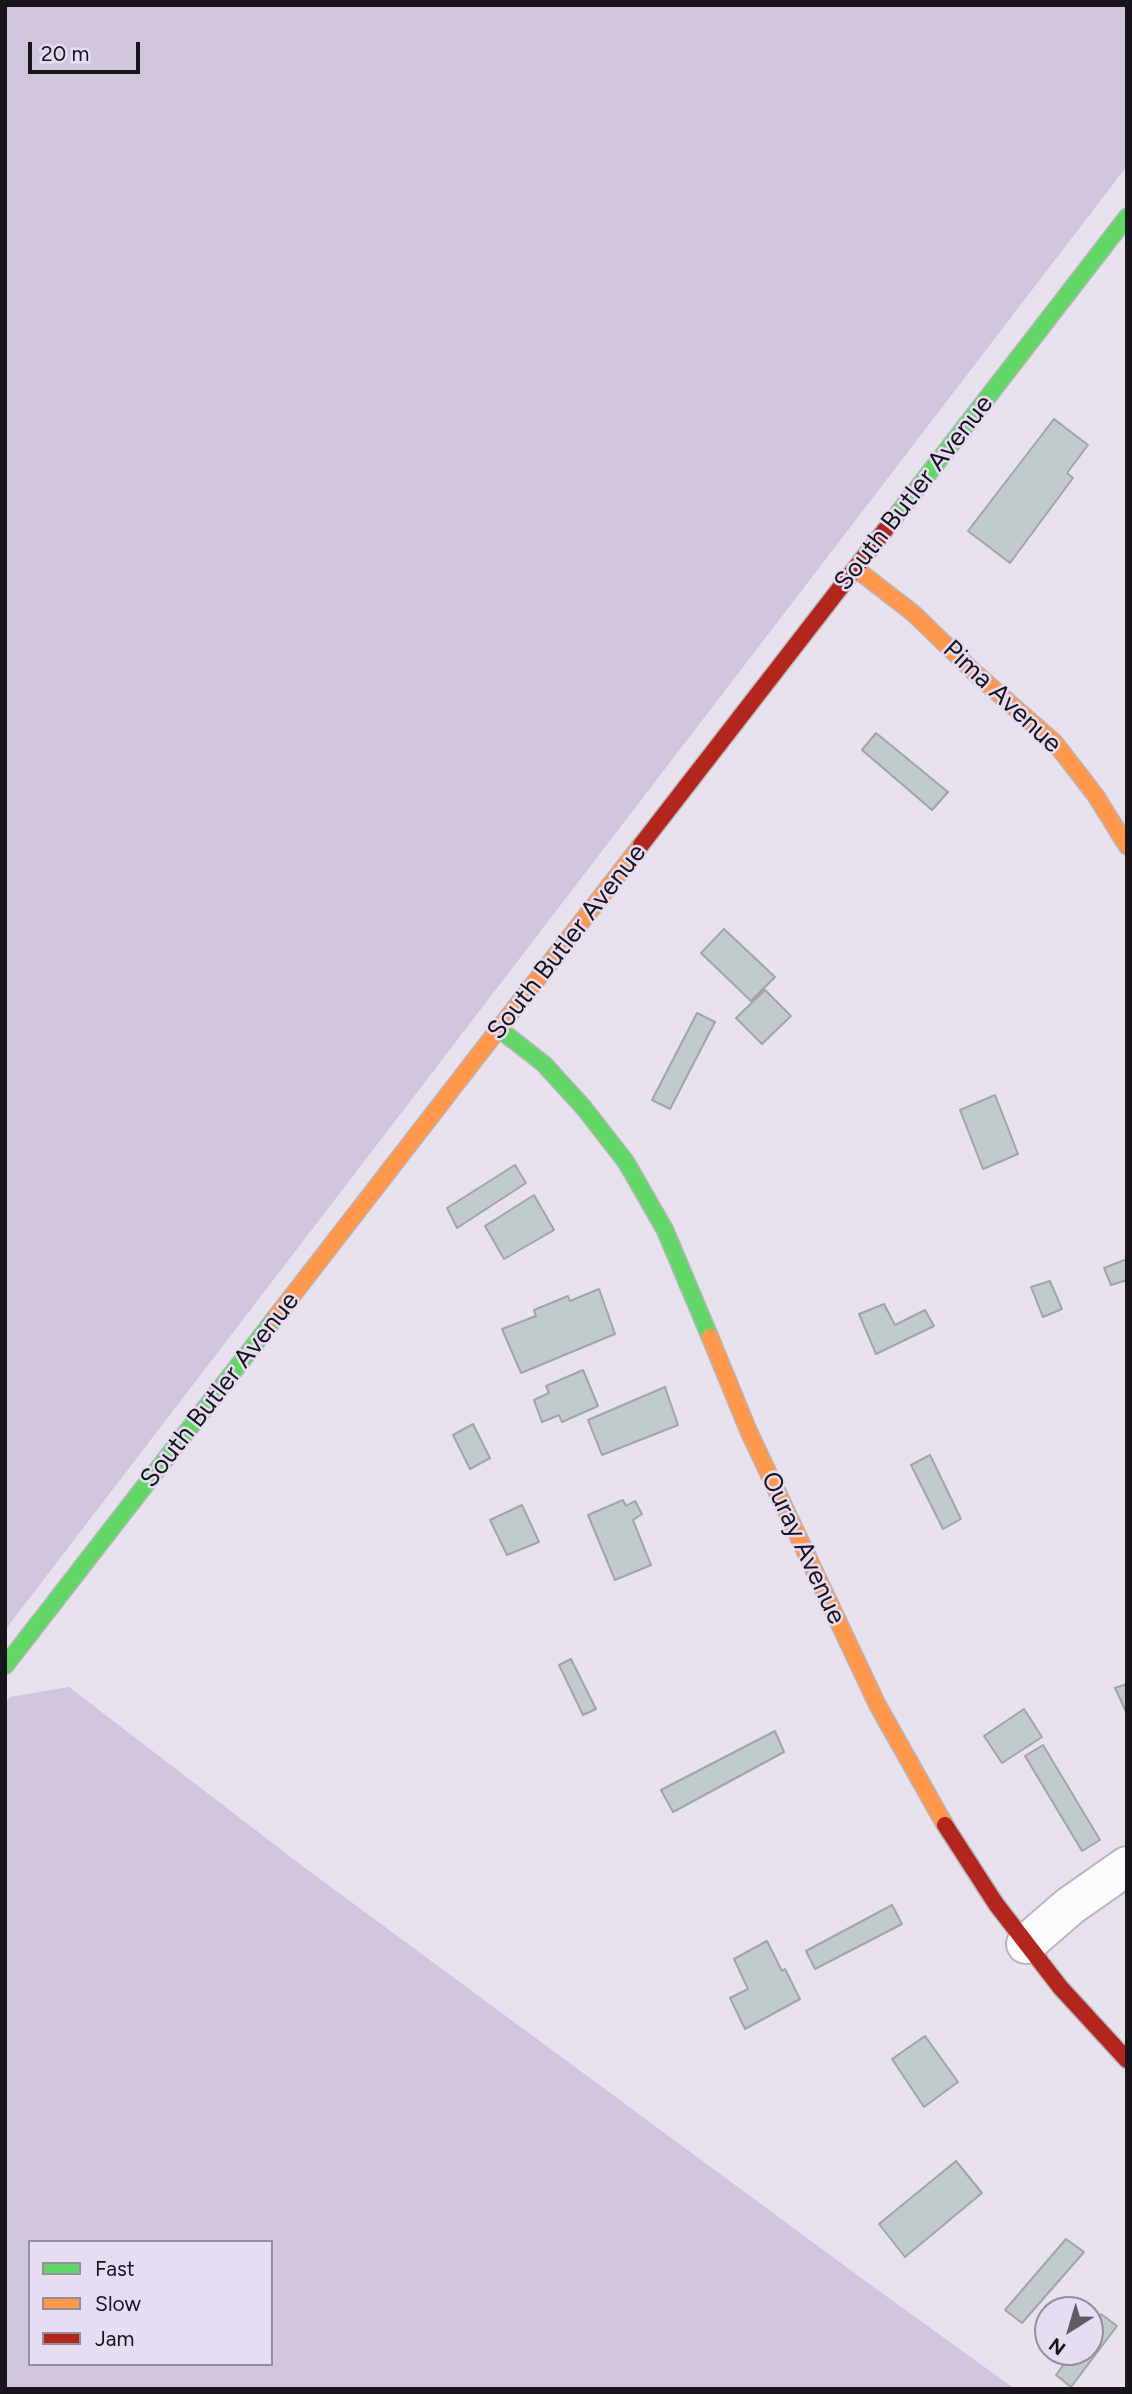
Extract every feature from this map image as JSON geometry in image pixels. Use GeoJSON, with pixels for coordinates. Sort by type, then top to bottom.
{"type":"FeatureCollection","features":[{"type":"Feature","properties":{"kind":"street","name":"South Butler Avenue"},"geometry":{"type":"LineString","coordinates":[[5,1666],[1127,217]]}},
{"type":"Feature","properties":{"kind":"street","name":"Pima Avenue"},"geometry":{"type":"LineString","coordinates":[[856,569],[913,613],[1055,743],[1096,796],[1127,846]]}},
{"type":"Feature","properties":{"kind":"street","name":"Ouray Avenue"},"geometry":{"type":"LineString","coordinates":[[499,1029],[544,1063],[584,1108],[626,1162],[665,1230],[749,1433],[877,1704],[961,1852],[996,1905],[1060,1987],[1127,2060]]}},
{"type":"Feature","properties":{"kind":"street"},"geometry":{"type":"LineString","coordinates":[[1027,1944],[1070,1906],[1127,1866]]}},
{"type":"Feature","properties":{"kind":"shaded area"},"geometry":{"type":"Polygon","coordinates":[[[5,5],[1127,5],[1127,166],[5,1630],[5,5]]]}},
{"type":"Feature","properties":{"kind":"shaded area"},"geometry":{"type":"Polygon","coordinates":[[[69,1687],[305,1868],[1015,2389],[5,2389],[5,1703],[10,1697],[69,1687]]]}},
{"type":"Feature","properties":{"kind":"building"},"geometry":{"type":"Polygon","coordinates":[[[1054,419],[1088,445],[1067,473],[1073,478],[1010,563],[968,531],[1054,419]]]}},
{"type":"Feature","properties":{"kind":"building"},"geometry":{"type":"Polygon","coordinates":[[[876,733],[948,792],[932,810],[862,750],[876,733]]]}},
{"type":"Feature","properties":{"kind":"building"},"geometry":{"type":"Polygon","coordinates":[[[724,929],[775,977],[751,1001],[701,953],[724,929]]]}},
{"type":"Feature","properties":{"kind":"building"},"geometry":{"type":"Polygon","coordinates":[[[765,990],[791,1016],[762,1044],[736,1018],[765,990]]]}},
{"type":"Feature","properties":{"kind":"building"},"geometry":{"type":"Polygon","coordinates":[[[697,1013],[715,1022],[670,1109],[652,1100],[697,1013]]]}},
{"type":"Feature","properties":{"kind":"building"},"geometry":{"type":"Polygon","coordinates":[[[995,1095],[1018,1154],[983,1169],[960,1110],[995,1095]]]}},
{"type":"Feature","properties":{"kind":"building"},"geometry":{"type":"Polygon","coordinates":[[[515,1165],[526,1183],[457,1228],[447,1208],[515,1165]]]}},
{"type":"Feature","properties":{"kind":"building"},"geometry":{"type":"Polygon","coordinates":[[[534,1195],[554,1230],[504,1259],[485,1226],[534,1195]]]}},
{"type":"Feature","properties":{"kind":"building"},"geometry":{"type":"Polygon","coordinates":[[[1127,1259],[1127,1280],[1111,1285],[1104,1268],[1127,1259]]]}},
{"type":"Feature","properties":{"kind":"building"},"geometry":{"type":"Polygon","coordinates":[[[1050,1281],[1062,1309],[1043,1317],[1031,1287],[1050,1281]]]}},
{"type":"Feature","properties":{"kind":"building"},"geometry":{"type":"Polygon","coordinates":[[[599,1289],[615,1334],[521,1373],[502,1329],[536,1316],[534,1310],[568,1296],[570,1301],[599,1289]]]}},
{"type":"Feature","properties":{"kind":"building"},"geometry":{"type":"Polygon","coordinates":[[[884,1304],[895,1325],[925,1310],[934,1326],[876,1354],[859,1314],[884,1304]]]}},
{"type":"Feature","properties":{"kind":"building"},"geometry":{"type":"Polygon","coordinates":[[[583,1370],[598,1406],[562,1422],[559,1415],[542,1422],[534,1400],[549,1393],[546,1386],[583,1370]]]}},
{"type":"Feature","properties":{"kind":"building"},"geometry":{"type":"Polygon","coordinates":[[[665,1387],[678,1425],[602,1455],[588,1420],[665,1387]]]}},
{"type":"Feature","properties":{"kind":"building"},"geometry":{"type":"Polygon","coordinates":[[[473,1424],[490,1458],[470,1469],[453,1435],[473,1424]]]}},
{"type":"Feature","properties":{"kind":"building"},"geometry":{"type":"Polygon","coordinates":[[[930,1455],[961,1519],[943,1529],[911,1465],[930,1455]]]}},
{"type":"Feature","properties":{"kind":"building"},"geometry":{"type":"Polygon","coordinates":[[[623,1500],[626,1506],[635,1501],[642,1514],[633,1520],[651,1565],[615,1580],[588,1515],[623,1500]]]}},
{"type":"Feature","properties":{"kind":"building"},"geometry":{"type":"Polygon","coordinates":[[[522,1505],[539,1542],[507,1555],[490,1520],[522,1505]]]}},
{"type":"Feature","properties":{"kind":"building"},"geometry":{"type":"Polygon","coordinates":[[[571,1659],[596,1709],[583,1715],[559,1665],[571,1659]]]}},
{"type":"Feature","properties":{"kind":"building"},"geometry":{"type":"Polygon","coordinates":[[[1127,1684],[1127,1714],[1115,1688],[1127,1684]]]}},
{"type":"Feature","properties":{"kind":"building"},"geometry":{"type":"Polygon","coordinates":[[[1024,1709],[1042,1737],[1002,1763],[984,1736],[1024,1709]]]}},
{"type":"Feature","properties":{"kind":"building"},"geometry":{"type":"Polygon","coordinates":[[[775,1731],[784,1752],[673,1812],[661,1790],[775,1731]]]}},
{"type":"Feature","properties":{"kind":"building"},"geometry":{"type":"Polygon","coordinates":[[[1043,1745],[1100,1840],[1082,1851],[1025,1756],[1043,1745]]]}},
{"type":"Feature","properties":{"kind":"building"},"geometry":{"type":"Polygon","coordinates":[[[892,1905],[902,1924],[815,1969],[806,1951],[892,1905]]]}},
{"type":"Feature","properties":{"kind":"building"},"geometry":{"type":"Polygon","coordinates":[[[767,1941],[800,1999],[745,2029],[730,1998],[748,1989],[734,1959],[767,1941]]]}},
{"type":"Feature","properties":{"kind":"building"},"geometry":{"type":"Polygon","coordinates":[[[925,2036],[958,2082],[924,2107],[892,2059],[925,2036]]]}},
{"type":"Feature","properties":{"kind":"building"},"geometry":{"type":"Polygon","coordinates":[[[956,2161],[982,2193],[905,2257],[879,2224],[956,2161]]]}},
{"type":"Feature","properties":{"kind":"building"},"geometry":{"type":"Polygon","coordinates":[[[1066,2239],[1084,2252],[1046,2296],[1034,2296],[1034,2309],[1022,2323],[1005,2310],[1066,2239]]]}},
{"type":"Feature","properties":{"kind":"building"},"geometry":{"type":"Polygon","coordinates":[[[1104,2316],[1117,2326],[1104,2343],[1104,2316]]]}},
{"type":"Feature","properties":{"kind":"building"},"geometry":{"type":"Polygon","coordinates":[[[1063,2366],[1087,2366],[1071,2387],[1056,2375],[1063,2366]]]}},
{"type":"Feature","properties":{"kind":"traffic: fast"},"geometry":{"type":"LineString","coordinates":[[885,530],[1127,217]]}},
{"type":"Feature","properties":{"kind":"traffic: fast"},"geometry":{"type":"LineString","coordinates":[[499,1029],[544,1064],[584,1108],[626,1162],[665,1230],[710,1337]]}},
{"type":"Feature","properties":{"kind":"traffic: fast"},"geometry":{"type":"LineString","coordinates":[[5,1666],[275,1318]]}},
{"type":"Feature","properties":{"kind":"traffic: slow"},"geometry":{"type":"LineString","coordinates":[[856,569],[913,613],[974,672],[1055,743],[1096,796],[1127,846]]}},
{"type":"Feature","properties":{"kind":"traffic: slow"},"geometry":{"type":"LineString","coordinates":[[275,1318],[641,845]]}},
{"type":"Feature","properties":{"kind":"traffic: slow"},"geometry":{"type":"LineString","coordinates":[[710,1337],[749,1432],[877,1704],[945,1825]]}},
{"type":"Feature","properties":{"kind":"traffic: jam"},"geometry":{"type":"LineString","coordinates":[[641,845],[885,530]]}},
{"type":"Feature","properties":{"kind":"traffic: jam"},"geometry":{"type":"LineString","coordinates":[[945,1825],[996,1904],[1060,1987],[1127,2060]]}}]}
